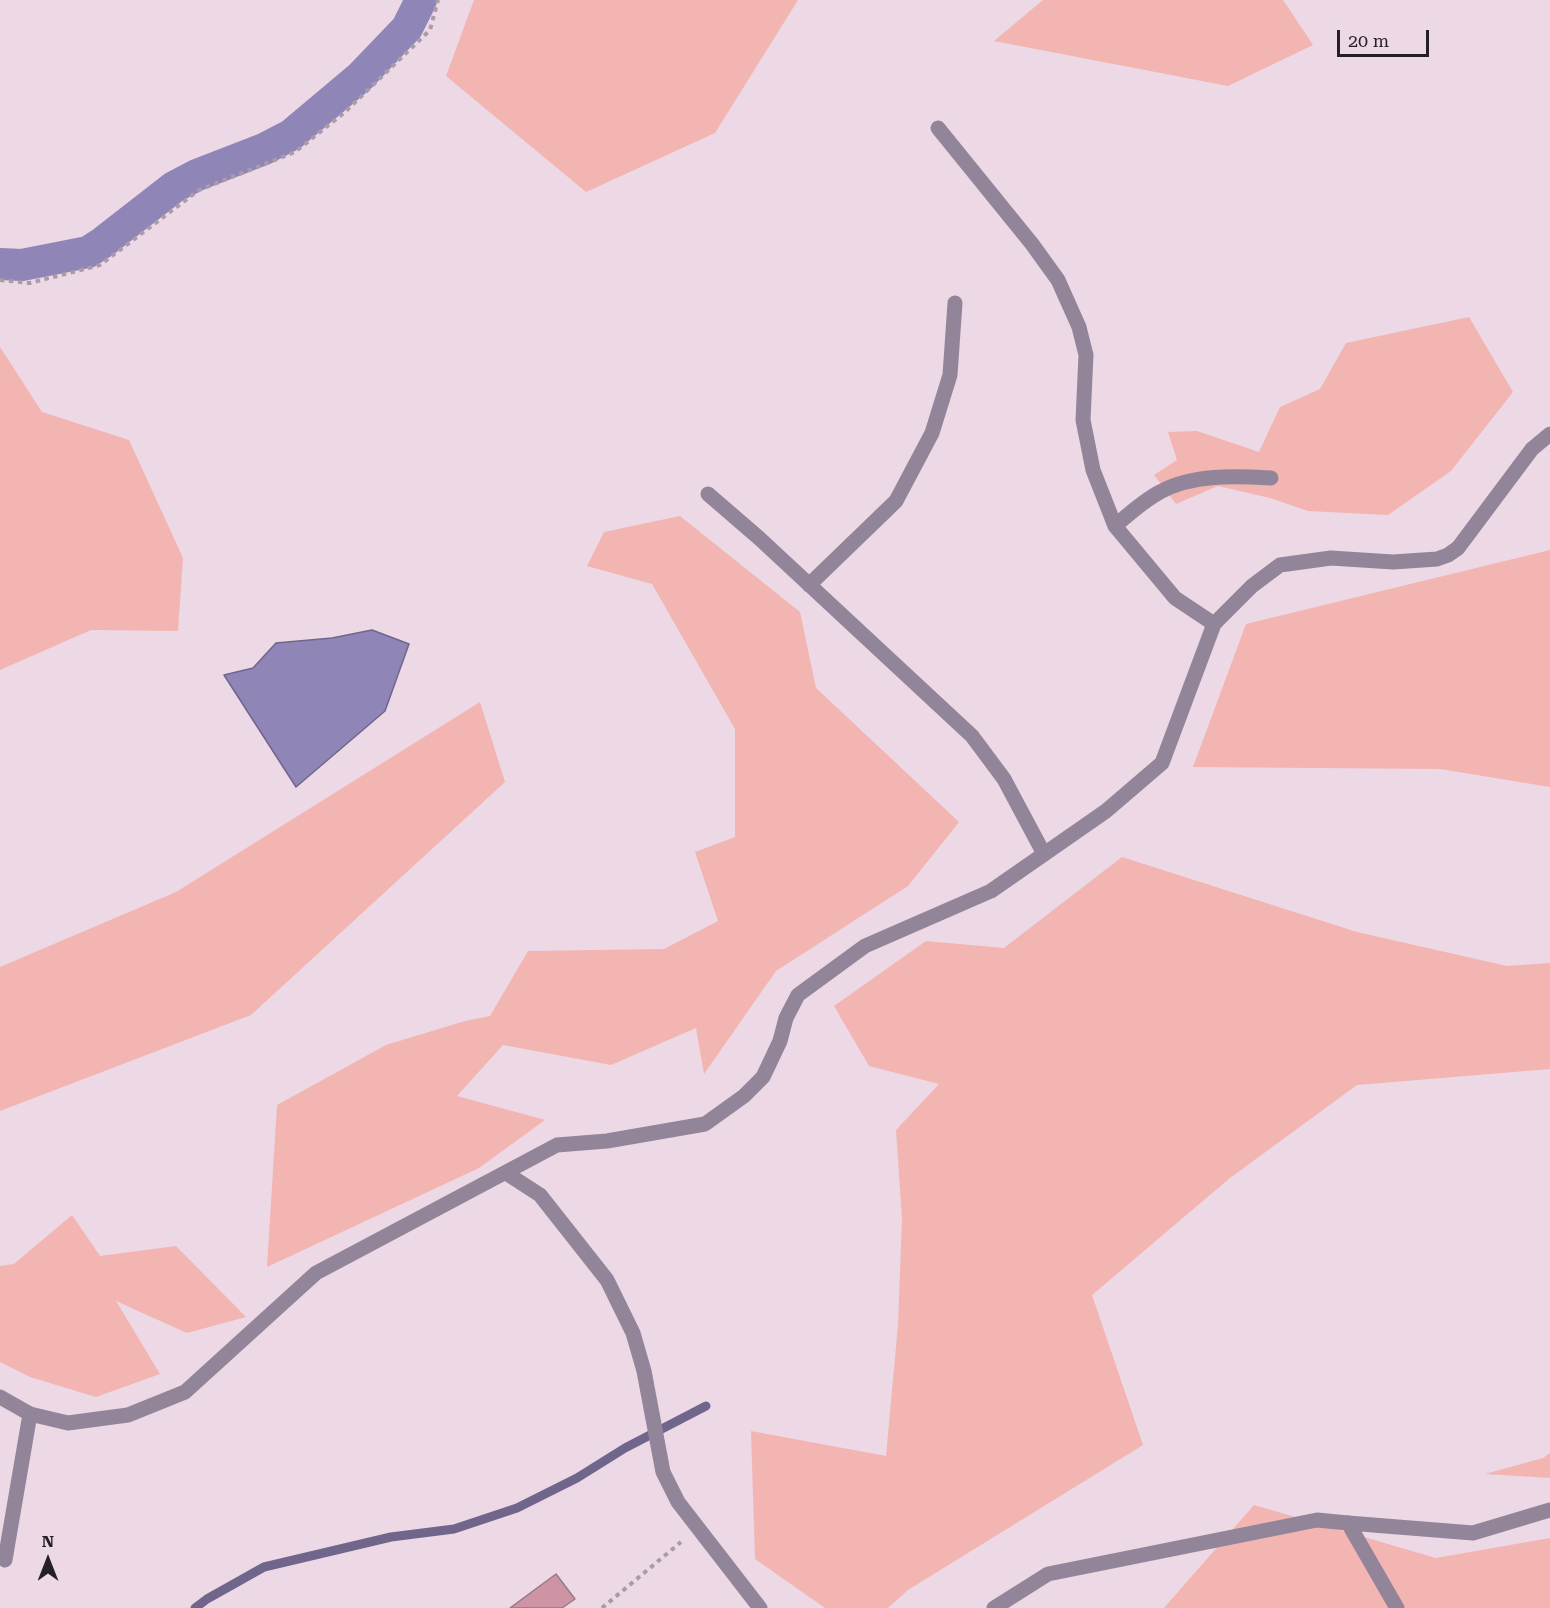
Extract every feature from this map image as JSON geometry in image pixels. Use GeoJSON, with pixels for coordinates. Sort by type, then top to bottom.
{"type":"FeatureCollection","features":[{"type":"Feature","properties":{"kind":"street"},"geometry":{"type":"LineString","coordinates":[[938,128],[1032,244],[1058,280],[1075,318],[1086,355],[1083,420],[1093,470],[1115,526],[1175,598],[1214,624]]}},
{"type":"Feature","properties":{"kind":"street"},"geometry":{"type":"LineString","coordinates":[[809,585],[896,501],[932,433],[950,375],[955,303]]}},
{"type":"Feature","properties":{"kind":"street"},"geometry":{"type":"LineString","coordinates":[[0,1397],[30,1414],[68,1423],[128,1415],[185,1392],[316,1273],[557,1145],[607,1141],[705,1124],[744,1096],[763,1077],[780,1041],[786,1018],[798,995],[865,946],[991,891],[1106,811],[1162,763],[1214,624],[1252,586],[1280,565],[1331,558],[1393,562],[1437,559],[1448,555],[1458,548],[1532,449],[1550,434]]}},
{"type":"Feature","properties":{"kind":"street"},"geometry":{"type":"LineString","coordinates":[[1115,526],[1161,491],[1197,480],[1271,477]]}},
{"type":"Feature","properties":{"kind":"street"},"geometry":{"type":"LineString","coordinates":[[708,494],[759,538],[972,736],[1004,779],[1044,854]]}},
{"type":"Feature","properties":{"kind":"street"},"geometry":{"type":"LineString","coordinates":[[507,1173],[540,1195],[607,1280],[633,1333],[645,1371],[651,1416],[663,1472],[678,1502],[760,1608]]}},
{"type":"Feature","properties":{"kind":"street"},"geometry":{"type":"LineString","coordinates":[[5,1560],[30,1414]]}},
{"type":"Feature","properties":{"kind":"street"},"geometry":{"type":"LineString","coordinates":[[994,1608],[1048,1574],[1317,1520],[1473,1533],[1550,1510]]}},
{"type":"Feature","properties":{"kind":"street"},"geometry":{"type":"LineString","coordinates":[[1348,1523],[1397,1608]]}},
{"type":"Feature","properties":{"kind":"path"},"geometry":{"type":"LineString","coordinates":[[0,280],[30,283],[100,265],[199,190],[295,152],[345,112],[430,30],[438,0]]}},
{"type":"Feature","properties":{"kind":"path"},"geometry":{"type":"LineString","coordinates":[[602,1608],[608,1606],[698,1528]]}},
{"type":"Feature","properties":{"kind":"shaded area"},"geometry":{"type":"Polygon","coordinates":[[[474,0],[798,0],[715,133],[586,192],[446,76],[474,0]]]}},
{"type":"Feature","properties":{"kind":"shaded area"},"geometry":{"type":"Polygon","coordinates":[[[1043,0],[1283,0],[1313,45],[1228,86],[994,41],[1043,0]]]}},
{"type":"Feature","properties":{"kind":"shaded area"},"geometry":{"type":"Polygon","coordinates":[[[1469,317],[1513,392],[1451,471],[1388,515],[1308,511],[1270,498],[1218,486],[1176,504],[1154,475],[1177,460],[1168,432],[1197,431],[1259,452],[1280,407],[1320,389],[1346,343],[1469,317]]]}},
{"type":"Feature","properties":{"kind":"shaded area"},"geometry":{"type":"Polygon","coordinates":[[[0,347],[42,412],[129,440],[183,558],[178,631],[91,630],[0,670],[0,347]]]}},
{"type":"Feature","properties":{"kind":"shaded area"},"geometry":{"type":"Polygon","coordinates":[[[680,516],[800,612],[816,688],[959,822],[908,886],[776,971],[704,1074],[696,1028],[611,1065],[503,1045],[457,1096],[545,1120],[479,1168],[267,1267],[277,1105],[386,1045],[465,1021],[490,1016],[528,951],[664,949],[718,921],[695,852],[735,837],[735,729],[652,584],[587,566],[604,532],[680,516]]]}},
{"type":"Feature","properties":{"kind":"shaded area"},"geometry":{"type":"Polygon","coordinates":[[[1550,550],[1550,787],[1440,769],[1193,767],[1246,624],[1550,550]]]}},
{"type":"Feature","properties":{"kind":"shaded area"},"geometry":{"type":"Polygon","coordinates":[[[372,630],[409,644],[385,711],[296,787],[224,675],[253,668],[276,643],[332,638],[372,630]]]}},
{"type":"Feature","properties":{"kind":"shaded area"},"geometry":{"type":"Polygon","coordinates":[[[480,702],[505,782],[251,1015],[0,1111],[0,967],[176,892],[480,702]]]}},
{"type":"Feature","properties":{"kind":"shaded area"},"geometry":{"type":"Polygon","coordinates":[[[1122,857],[1357,932],[1507,966],[1550,963],[1550,1069],[1357,1085],[1230,1178],[1092,1295],[1143,1445],[908,1590],[888,1608],[825,1608],[755,1559],[751,1431],[886,1456],[898,1325],[902,1219],[896,1130],[939,1084],[869,1066],[834,1006],[926,941],[1004,948],[1122,857]]]}},
{"type":"Feature","properties":{"kind":"shaded area"},"geometry":{"type":"Polygon","coordinates":[[[72,1215],[100,1256],[176,1246],[246,1317],[187,1333],[116,1301],[160,1374],[96,1397],[30,1377],[0,1362],[0,1266],[14,1264],[72,1215]]]}},
{"type":"Feature","properties":{"kind":"shaded area"},"geometry":{"type":"Polygon","coordinates":[[[1550,1453],[1550,1478],[1485,1474],[1543,1458],[1550,1453]]]}},
{"type":"Feature","properties":{"kind":"shaded area"},"geometry":{"type":"Polygon","coordinates":[[[1254,1505],[1436,1558],[1550,1538],[1550,1608],[1164,1608],[1254,1505]]]}},
{"type":"Feature","properties":{"kind":"building"},"geometry":{"type":"Polygon","coordinates":[[[556,1574],[575,1599],[562,1608],[510,1608],[556,1574]]]}},
{"type":"Feature","properties":{"kind":"waterway"},"geometry":{"type":"LineString","coordinates":[[0,264],[22,265],[88,252],[174,187],[197,175],[264,149],[291,135],[360,77],[407,28],[421,0]]}},
{"type":"Feature","properties":{"kind":"waterway"},"geometry":{"type":"LineString","coordinates":[[195,1608],[264,1567],[391,1537],[454,1529],[517,1508],[577,1478],[625,1448],[706,1406]]}}]}
